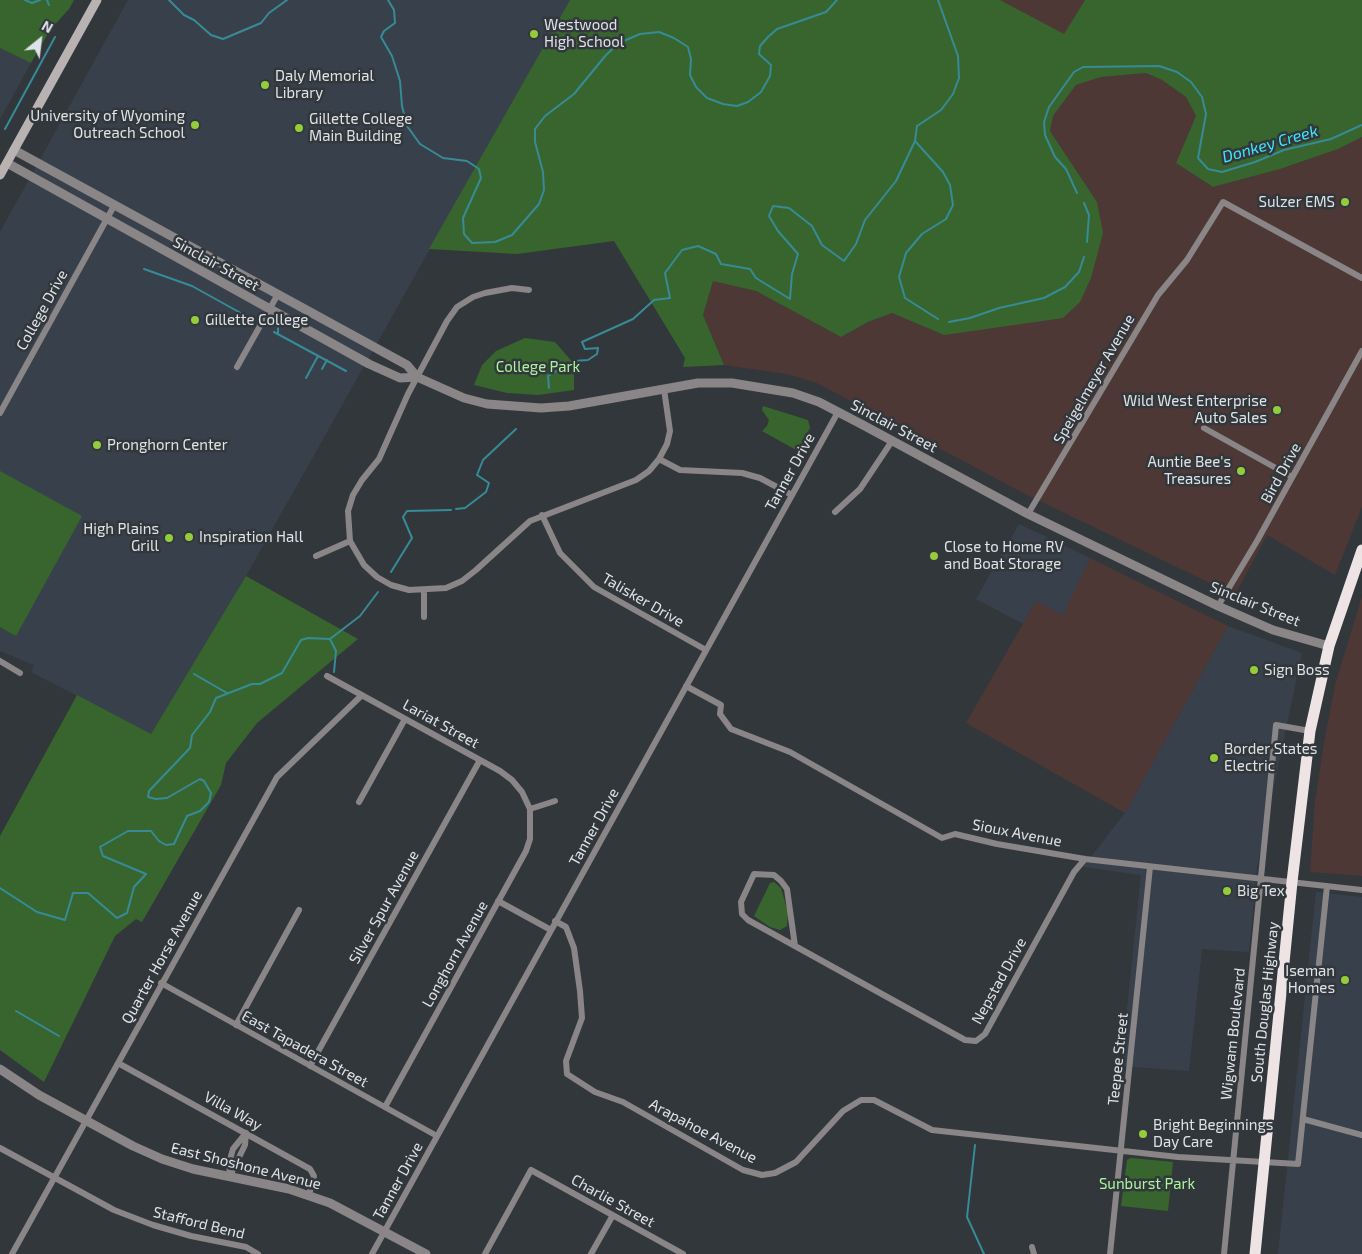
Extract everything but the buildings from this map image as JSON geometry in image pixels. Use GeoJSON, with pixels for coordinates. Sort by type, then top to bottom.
{"type":"FeatureCollection","features":[{"type":"Feature","properties":{"kind":"highway","name":"South Douglas Highway"},"geometry":{"type":"LineString","coordinates":[[1255,1254],[1292,882],[1310,731],[1329,646],[1362,550]]}},
{"type":"Feature","properties":{"kind":"main road"},"geometry":{"type":"LineString","coordinates":[[0,175],[97,0]]}},
{"type":"Feature","properties":{"kind":"street","name":"Sinclair Street"},"geometry":{"type":"LineString","coordinates":[[14,150],[407,365],[416,377]]}},
{"type":"Feature","properties":{"kind":"street","name":"Sinclair Street"},"geometry":{"type":"LineString","coordinates":[[7,163],[270,310],[369,364],[400,378],[416,377],[464,398],[487,404],[541,408],[569,406],[698,383],[766,386],[794,393],[838,412],[1028,514],[1218,606],[1273,630],[1329,646]]}},
{"type":"Feature","properties":{"kind":"street","name":"Speigelmeyer Avenue"},"geometry":{"type":"LineString","coordinates":[[1028,514],[1158,295],[1187,260],[1223,202],[1362,278]]}},
{"type":"Feature","properties":{"kind":"street","name":"College Drive"},"geometry":{"type":"LineString","coordinates":[[0,413],[115,204]]}},
{"type":"Feature","properties":{"kind":"street"},"geometry":{"type":"LineString","coordinates":[[529,290],[512,288],[485,292],[457,307],[447,321],[416,377],[397,416],[380,459],[353,494],[348,511],[350,541],[364,565],[377,577],[392,585],[409,590],[424,591],[446,588],[462,581],[515,533],[542,515],[636,480],[649,471],[659,459],[667,444],[670,431],[664,389]]}},
{"type":"Feature","properties":{"kind":"street"},"geometry":{"type":"LineString","coordinates":[[237,367],[278,294]]}},
{"type":"Feature","properties":{"kind":"street","name":"Bird Drive"},"geometry":{"type":"LineString","coordinates":[[1218,606],[1362,351]]}},
{"type":"Feature","properties":{"kind":"street","name":"Tanner Drive"},"geometry":{"type":"LineString","coordinates":[[372,1254],[838,412]]}},
{"type":"Feature","properties":{"kind":"street"},"geometry":{"type":"LineString","coordinates":[[1204,428],[1292,478]]}},
{"type":"Feature","properties":{"kind":"street"},"geometry":{"type":"LineString","coordinates":[[836,512],[860,489],[892,441]]}},
{"type":"Feature","properties":{"kind":"street"},"geometry":{"type":"LineString","coordinates":[[659,459],[680,470],[742,473],[760,478],[792,495]]}},
{"type":"Feature","properties":{"kind":"street","name":"Talisker Drive"},"geometry":{"type":"LineString","coordinates":[[542,515],[560,553],[594,587],[706,650]]}},
{"type":"Feature","properties":{"kind":"street"},"geometry":{"type":"LineString","coordinates":[[316,556],[350,541]]}},
{"type":"Feature","properties":{"kind":"street"},"geometry":{"type":"LineString","coordinates":[[424,591],[424,617]]}},
{"type":"Feature","properties":{"kind":"street"},"geometry":{"type":"LineString","coordinates":[[0,661],[20,672]]}},
{"type":"Feature","properties":{"kind":"street","name":"Lariat Street"},"geometry":{"type":"LineString","coordinates":[[327,676],[480,760],[512,780],[530,809]]}},
{"type":"Feature","properties":{"kind":"street","name":"Sioux Avenue"},"geometry":{"type":"LineString","coordinates":[[686,686],[721,705],[720,714],[731,729],[790,752],[942,838],[956,834],[997,844],[1085,859],[1261,877],[1362,890]]}},
{"type":"Feature","properties":{"kind":"street","name":"Quarter Horse Avenue"},"geometry":{"type":"LineString","coordinates":[[12,1254],[277,776],[362,695]]}},
{"type":"Feature","properties":{"kind":"street"},"geometry":{"type":"LineString","coordinates":[[359,802],[405,719]]}},
{"type":"Feature","properties":{"kind":"street","name":"Wigwam Boulevard"},"geometry":{"type":"LineString","coordinates":[[1224,1254],[1276,725],[1310,731]]}},
{"type":"Feature","properties":{"kind":"street","name":"Silver Spur Avenue"},"geometry":{"type":"LineString","coordinates":[[310,1066],[480,760]]}},
{"type":"Feature","properties":{"kind":"street"},"geometry":{"type":"LineString","coordinates":[[530,809],[555,801]]}},
{"type":"Feature","properties":{"kind":"street","name":"Longhorn Avenue"},"geometry":{"type":"LineString","coordinates":[[385,1107],[526,852],[530,839],[530,809]]}},
{"type":"Feature","properties":{"kind":"street","name":"Nepstad Drive"},"geometry":{"type":"LineString","coordinates":[[795,946],[787,889],[782,881],[774,875],[754,874],[740,902],[742,914],[748,920],[795,946],[966,1040],[976,1041],[985,1034],[1065,888],[1085,859]]}},
{"type":"Feature","properties":{"kind":"street","name":"Teepee Street"},"geometry":{"type":"LineString","coordinates":[[1110,1254],[1150,867]]}},
{"type":"Feature","properties":{"kind":"street"},"geometry":{"type":"LineString","coordinates":[[1327,886],[1303,1118],[1362,1135]]}},
{"type":"Feature","properties":{"kind":"street"},"geometry":{"type":"LineString","coordinates":[[498,901],[551,930]]}},
{"type":"Feature","properties":{"kind":"street"},"geometry":{"type":"LineString","coordinates":[[236,1025],[299,910]]}},
{"type":"Feature","properties":{"kind":"street","name":"Arapahoe Avenue"},"geometry":{"type":"LineString","coordinates":[[555,921],[566,927],[574,948],[582,1018],[566,1061],[566,1074],[595,1092],[623,1102],[743,1170],[762,1175],[775,1173],[796,1162],[843,1111],[861,1100],[874,1100],[932,1130],[1121,1151],[1233,1161],[1298,1164],[1303,1118]]}},
{"type":"Feature","properties":{"kind":"street","name":"East Tapadera Street"},"geometry":{"type":"LineString","coordinates":[[161,983],[437,1136]]}},
{"type":"Feature","properties":{"kind":"street","name":"Villa Way"},"geometry":{"type":"LineString","coordinates":[[118,1062],[310,1168],[314,1176],[309,1195]]}},
{"type":"Feature","properties":{"kind":"street","name":"East Shoshone Avenue"},"geometry":{"type":"LineString","coordinates":[[0,1069],[39,1095],[162,1159],[309,1195],[330,1202],[426,1254]]}},
{"type":"Feature","properties":{"kind":"street"},"geometry":{"type":"LineString","coordinates":[[230,1177],[245,1144],[246,1133]]}},
{"type":"Feature","properties":{"kind":"street","name":"Stafford Bend"},"geometry":{"type":"LineString","coordinates":[[0,1148],[114,1210],[153,1225],[191,1236],[246,1247],[258,1254]]}},
{"type":"Feature","properties":{"kind":"street","name":"Charlie Street"},"geometry":{"type":"LineString","coordinates":[[485,1254],[531,1170],[683,1254]]}},
{"type":"Feature","properties":{"kind":"street"},"geometry":{"type":"LineString","coordinates":[[591,1254],[613,1215]]}},
{"type":"Feature","properties":{"kind":"shaded area","name":"Gillette College"},"geometry":{"type":"Polygon","coordinates":[[[128,0],[570,0],[246,576],[151,734],[31,672],[34,665],[0,651],[0,232],[128,0]]]}},
{"type":"Feature","properties":{"kind":"shaded area"},"geometry":{"type":"Polygon","coordinates":[[[1000,0],[1085,0],[1064,35],[1000,0]]]}},
{"type":"Feature","properties":{"kind":"shaded area"},"geometry":{"type":"Polygon","coordinates":[[[0,48],[31,63],[0,119],[0,48]]]}},
{"type":"Feature","properties":{"kind":"shaded area"},"geometry":{"type":"Polygon","coordinates":[[[1146,73],[1162,80],[1186,97],[1196,116],[1176,163],[1213,187],[1280,169],[1338,149],[1362,137],[1362,507],[1335,575],[1267,535],[1235,595],[1027,495],[817,383],[787,374],[724,365],[703,315],[713,280],[756,291],[841,337],[868,322],[892,313],[944,335],[1097,202],[1050,131],[1053,116],[1076,85],[1101,77],[1146,73]]]}},
{"type":"Feature","properties":{"kind":"shaded area"},"geometry":{"type":"Polygon","coordinates":[[[1019,524],[1090,558],[1063,616],[1036,601],[1023,624],[976,599],[1019,524]]]}},
{"type":"Feature","properties":{"kind":"shaded area"},"geometry":{"type":"Polygon","coordinates":[[[1090,558],[1228,626],[1125,813],[966,723],[1036,601],[1063,615],[1090,558]]]}},
{"type":"Feature","properties":{"kind":"shaded area"},"geometry":{"type":"Polygon","coordinates":[[[1362,596],[1362,876],[1310,872],[1315,801],[1324,743],[1335,685],[1362,596]]]}},
{"type":"Feature","properties":{"kind":"shaded area"},"geometry":{"type":"Polygon","coordinates":[[[1228,626],[1302,653],[1257,867],[1249,952],[1202,949],[1189,1071],[1121,1066],[1141,875],[1083,867],[1125,813],[1228,626]]]}},
{"type":"Feature","properties":{"kind":"shaded area"},"geometry":{"type":"Polygon","coordinates":[[[1316,892],[1362,897],[1362,1254],[1278,1254],[1316,892]]]}},
{"type":"Feature","properties":{"kind":"green space"},"geometry":{"type":"Polygon","coordinates":[[[0,0],[74,0],[69,9],[50,30],[31,63],[0,48],[0,0]]]}},
{"type":"Feature","properties":{"kind":"green space"},"geometry":{"type":"Polygon","coordinates":[[[570,0],[1000,0],[1064,34],[1085,0],[1362,0],[1362,137],[1338,149],[1280,169],[1213,187],[1176,163],[1196,116],[1186,97],[1162,80],[1146,73],[1101,77],[1076,85],[1053,116],[1050,131],[1097,202],[1103,233],[1091,278],[1080,302],[1063,318],[944,335],[892,313],[868,322],[841,337],[756,291],[713,281],[703,315],[724,365],[683,367],[685,358],[614,241],[517,254],[429,249],[570,0]]]}},
{"type":"Feature","properties":{"kind":"green space","name":"College Park"},"geometry":{"type":"Polygon","coordinates":[[[525,338],[555,342],[574,364],[574,390],[538,395],[507,393],[474,385],[482,365],[496,351],[525,338]]]}},
{"type":"Feature","properties":{"kind":"green space"},"geometry":{"type":"Polygon","coordinates":[[[763,406],[808,420],[810,428],[798,451],[762,431],[767,426],[769,420],[762,410],[763,406]]]}},
{"type":"Feature","properties":{"kind":"green space"},"geometry":{"type":"Polygon","coordinates":[[[0,471],[82,516],[16,636],[0,627],[0,471]]]}},
{"type":"Feature","properties":{"kind":"green space"},"geometry":{"type":"Polygon","coordinates":[[[246,576],[358,639],[257,723],[226,763],[221,785],[142,922],[136,919],[115,936],[44,1082],[0,1050],[0,836],[77,695],[151,734],[246,576]]]}},
{"type":"Feature","properties":{"kind":"green space"},"geometry":{"type":"Polygon","coordinates":[[[774,882],[781,888],[788,913],[787,926],[780,930],[770,927],[754,916],[770,883],[774,882]]]}},
{"type":"Feature","properties":{"kind":"green space","name":"Sunburst Park"},"geometry":{"type":"Polygon","coordinates":[[[1131,1158],[1173,1162],[1168,1211],[1121,1206],[1127,1160],[1131,1158]]]}},
{"type":"Feature","properties":{"kind":"waterway","name":"Donkey Creek"},"geometry":{"type":"LineString","coordinates":[[25,0],[32,3],[40,0]]}},
{"type":"Feature","properties":{"kind":"waterway"},"geometry":{"type":"LineString","coordinates":[[47,0],[49,5]]}},
{"type":"Feature","properties":{"kind":"waterway","name":"Donkey Creek"},"geometry":{"type":"LineString","coordinates":[[169,0],[184,15],[194,20],[211,35],[223,39],[261,23],[269,13],[287,0]]}},
{"type":"Feature","properties":{"kind":"waterway","name":"Donkey Creek"},"geometry":{"type":"LineString","coordinates":[[388,0],[394,10],[395,23],[384,31],[381,37],[392,56],[400,81],[402,106],[407,126],[420,144],[443,158],[467,161],[479,169],[481,178],[463,218],[464,234],[472,243],[495,242],[512,235],[539,204],[544,190],[543,172],[535,142],[535,129],[545,116],[574,94],[606,55],[619,43],[640,34],[659,32],[674,38],[688,47],[691,59],[690,75],[696,87],[707,98],[723,104],[737,106],[748,102],[761,92],[770,76],[771,65],[759,54],[760,46],[768,37],[777,29],[826,12],[837,0]]}},
{"type":"Feature","properties":{"kind":"waterway","name":"Donkey Creek"},"geometry":{"type":"LineString","coordinates":[[938,0],[958,56],[959,78],[953,94],[941,110],[917,126],[915,141],[943,172],[950,185],[953,205],[946,219],[922,234],[906,253],[899,277],[905,298],[938,319]]}},
{"type":"Feature","properties":{"kind":"waterway"},"geometry":{"type":"LineString","coordinates":[[5,129],[55,37]]}},
{"type":"Feature","properties":{"kind":"waterway","name":"Donkey Creek"},"geometry":{"type":"LineString","coordinates":[[1077,193],[1066,169],[1055,157],[1045,135],[1044,122],[1049,107],[1074,72],[1083,67],[1159,66],[1177,72],[1191,82],[1202,97],[1206,114],[1198,158],[1208,169],[1222,172],[1255,162],[1284,150],[1331,139],[1362,125]]}},
{"type":"Feature","properties":{"kind":"waterway"},"geometry":{"type":"LineString","coordinates":[[549,388],[548,376],[574,361],[588,360],[597,354],[598,348],[585,349],[582,342],[633,319],[654,300],[670,298],[665,273],[682,250],[698,246],[716,254],[721,264],[750,269],[756,278],[790,299],[792,274],[798,254],[778,231],[769,216],[773,206],[789,208],[812,226],[822,245],[844,261],[856,244],[865,220],[896,181],[915,141]]}},
{"type":"Feature","properties":{"kind":"waterway","name":"Donkey Creek"},"geometry":{"type":"LineString","coordinates":[[1084,203],[1089,215],[1087,242]]}},
{"type":"Feature","properties":{"kind":"waterway","name":"Donkey Creek"},"geometry":{"type":"LineString","coordinates":[[949,322],[1044,298],[1065,287],[1079,272],[1084,257]]}},
{"type":"Feature","properties":{"kind":"waterway"},"geometry":{"type":"LineString","coordinates":[[144,269],[192,286],[248,317]]}},
{"type":"Feature","properties":{"kind":"waterway"},"geometry":{"type":"LineString","coordinates":[[278,326],[278,334]]}},
{"type":"Feature","properties":{"kind":"waterway"},"geometry":{"type":"LineString","coordinates":[[274,332],[346,371]]}},
{"type":"Feature","properties":{"kind":"waterway"},"geometry":{"type":"LineString","coordinates":[[306,378],[318,356]]}},
{"type":"Feature","properties":{"kind":"waterway"},"geometry":{"type":"LineString","coordinates":[[322,369],[327,360]]}},
{"type":"Feature","properties":{"kind":"waterway"},"geometry":{"type":"LineString","coordinates":[[456,509],[465,508],[486,492],[489,483],[477,475],[483,460],[516,429]]}},
{"type":"Feature","properties":{"kind":"waterway"},"geometry":{"type":"LineString","coordinates":[[391,572],[412,538],[403,517],[407,511],[451,510]]}},
{"type":"Feature","properties":{"kind":"waterway"},"geometry":{"type":"LineString","coordinates":[[0,888],[37,912],[65,920],[73,893],[88,893],[117,918],[127,913],[134,887],[146,874],[103,856],[100,847],[128,831],[151,831],[159,841],[166,845],[174,844],[187,816],[200,811],[209,802],[211,793],[204,781],[200,779],[167,798],[156,799],[148,797],[149,791],[190,748],[192,735],[210,712],[216,698],[252,684],[260,684],[282,673],[301,640],[308,638],[330,639],[360,616],[378,592]]}},
{"type":"Feature","properties":{"kind":"waterway"},"geometry":{"type":"LineString","coordinates":[[330,639],[336,651],[334,672]]}},
{"type":"Feature","properties":{"kind":"waterway"},"geometry":{"type":"LineString","coordinates":[[194,674],[227,693]]}},
{"type":"Feature","properties":{"kind":"waterway"},"geometry":{"type":"LineString","coordinates":[[16,1011],[59,1036]]}},
{"type":"Feature","properties":{"kind":"waterway"},"geometry":{"type":"LineString","coordinates":[[975,1145],[967,1217],[984,1254]]}},
{"type":"Feature","properties":{"kind":"place","name":"Westwood High School"},"geometry":{"type":"Point","coordinates":[534,34]}},
{"type":"Feature","properties":{"kind":"place","name":"Daly Memorial Library"},"geometry":{"type":"Point","coordinates":[265,85]}},
{"type":"Feature","properties":{"kind":"place","name":"University of Wyoming Outreach School"},"geometry":{"type":"Point","coordinates":[195,125]}},
{"type":"Feature","properties":{"kind":"place","name":"Gillette College Main Building"},"geometry":{"type":"Point","coordinates":[299,128]}},
{"type":"Feature","properties":{"kind":"place","name":"Sulzer EMS"},"geometry":{"type":"Point","coordinates":[1345,202]}},
{"type":"Feature","properties":{"kind":"place","name":"Gillette College"},"geometry":{"type":"Point","coordinates":[195,320]}},
{"type":"Feature","properties":{"kind":"place","name":"Wild West Enterprise Auto Sales"},"geometry":{"type":"Point","coordinates":[1277,410]}},
{"type":"Feature","properties":{"kind":"place","name":"Pronghorn Center"},"geometry":{"type":"Point","coordinates":[97,445]}},
{"type":"Feature","properties":{"kind":"place","name":"Auntie Bee's Treasures"},"geometry":{"type":"Point","coordinates":[1241,471]}},
{"type":"Feature","properties":{"kind":"place","name":"Inspiration Hall"},"geometry":{"type":"Point","coordinates":[189,537]}},
{"type":"Feature","properties":{"kind":"place","name":"High Plains Grill"},"geometry":{"type":"Point","coordinates":[169,538]}},
{"type":"Feature","properties":{"kind":"place","name":"Close to Home RV and Boat Storage"},"geometry":{"type":"Point","coordinates":[934,556]}},
{"type":"Feature","properties":{"kind":"place","name":"Sign Boss"},"geometry":{"type":"Point","coordinates":[1254,670]}},
{"type":"Feature","properties":{"kind":"place","name":"Border States Electric"},"geometry":{"type":"Point","coordinates":[1214,758]}},
{"type":"Feature","properties":{"kind":"place","name":"Big Tex"},"geometry":{"type":"Point","coordinates":[1227,891]}},
{"type":"Feature","properties":{"kind":"place","name":"Iseman Homes"},"geometry":{"type":"Point","coordinates":[1345,980]}},
{"type":"Feature","properties":{"kind":"place","name":"Bright Beginnings Day Care"},"geometry":{"type":"Point","coordinates":[1143,1134]}}]}
